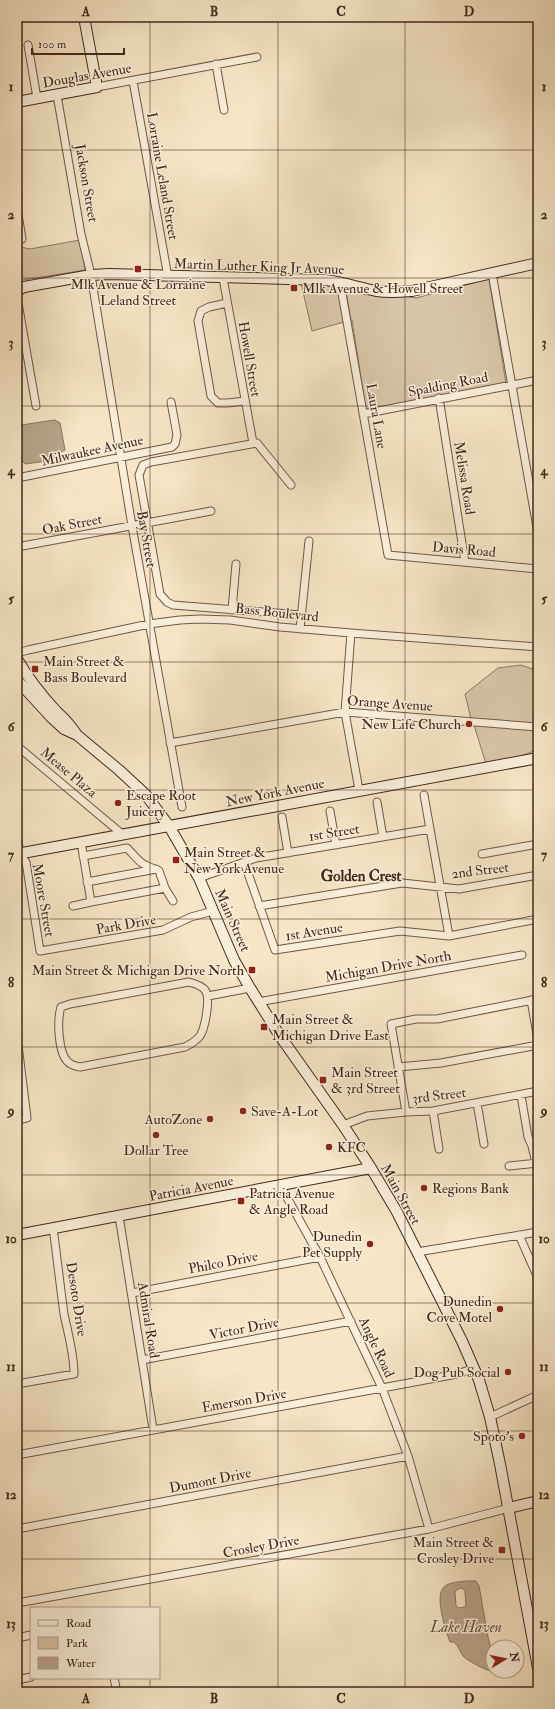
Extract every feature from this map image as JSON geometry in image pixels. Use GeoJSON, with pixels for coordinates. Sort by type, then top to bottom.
{"type":"FeatureCollection","features":[{"type":"Feature","properties":{"kind":"street"},"geometry":{"type":"LineString","coordinates":[[84,17],[98,86]]}},
{"type":"Feature","properties":{"kind":"street"},"geometry":{"type":"LineString","coordinates":[[28,45],[37,98]]}},
{"type":"Feature","properties":{"kind":"street","name":"Douglas Avenue"},"geometry":{"type":"LineString","coordinates":[[17,102],[256,57]]}},
{"type":"Feature","properties":{"kind":"street"},"geometry":{"type":"LineString","coordinates":[[216,64],[224,110]]}},
{"type":"Feature","properties":{"kind":"street","name":"Lorraine Leland Street"},"geometry":{"type":"LineString","coordinates":[[133,81],[168,277]]}},
{"type":"Feature","properties":{"kind":"street","name":"Jackson Street"},"geometry":{"type":"LineString","coordinates":[[57,95],[81,234],[91,275]]}},
{"type":"Feature","properties":{"kind":"street"},"geometry":{"type":"LineString","coordinates":[[17,208],[22,240]]}},
{"type":"Feature","properties":{"kind":"street","name":"Martin Luther King Jr Avenue"},"geometry":{"type":"LineString","coordinates":[[19,288],[91,275],[340,282],[378,291],[395,293],[412,291],[538,263]]}},
{"type":"Feature","properties":{"kind":"street"},"geometry":{"type":"LineString","coordinates":[[492,273],[538,533]]}},
{"type":"Feature","properties":{"kind":"street","name":"Bay Street"},"geometry":{"type":"LineString","coordinates":[[91,275],[120,458],[182,806]]}},
{"type":"Feature","properties":{"kind":"street","name":"Howell Street"},"geometry":{"type":"LineString","coordinates":[[223,278],[244,401],[255,443]]}},
{"type":"Feature","properties":{"kind":"street","name":"Laura Lane"},"geometry":{"type":"LineString","coordinates":[[340,282],[388,555]]}},
{"type":"Feature","properties":{"kind":"street"},"geometry":{"type":"LineString","coordinates":[[17,297],[36,406]]}},
{"type":"Feature","properties":{"kind":"street"},"geometry":{"type":"LineString","coordinates":[[227,303],[209,307],[202,311],[198,321],[203,351],[211,396],[218,403],[244,401]]}},
{"type":"Feature","properties":{"kind":"street","name":"Spalding Road"},"geometry":{"type":"LineString","coordinates":[[363,414],[439,398],[538,380]]}},
{"type":"Feature","properties":{"kind":"street","name":"Melissa Road"},"geometry":{"type":"LineString","coordinates":[[439,398],[465,562]]}},
{"type":"Feature","properties":{"kind":"street","name":"Milwaukee Avenue"},"geometry":{"type":"LineString","coordinates":[[17,478],[172,447],[175,444],[177,435],[171,402]]}},
{"type":"Feature","properties":{"kind":"street"},"geometry":{"type":"LineString","coordinates":[[291,485],[255,443],[151,462],[143,466],[139,475],[160,594],[166,602],[173,605],[301,615]]}},
{"type":"Feature","properties":{"kind":"street","name":"Oak Street"},"geometry":{"type":"LineString","coordinates":[[17,547],[211,511]]}},
{"type":"Feature","properties":{"kind":"street"},"geometry":{"type":"LineString","coordinates":[[300,629],[309,541]]}},
{"type":"Feature","properties":{"kind":"street","name":"Davis Road"},"geometry":{"type":"LineString","coordinates":[[388,555],[538,569]]}},
{"type":"Feature","properties":{"kind":"street"},"geometry":{"type":"LineString","coordinates":[[232,610],[236,564]]}},
{"type":"Feature","properties":{"kind":"street","name":"Bass Boulevard"},"geometry":{"type":"LineString","coordinates":[[17,653],[51,644],[149,624],[200,619],[230,620],[300,629],[538,647]]}},
{"type":"Feature","properties":{"kind":"street"},"geometry":{"type":"LineString","coordinates":[[351,633],[345,712],[359,790]]}},
{"type":"Feature","properties":{"kind":"street","name":"Main Street"},"geometry":{"type":"LineString","coordinates":[[17,659],[31,680],[56,711],[70,724],[77,735]]}},
{"type":"Feature","properties":{"kind":"street","name":"Main Street"},"geometry":{"type":"LineString","coordinates":[[17,680],[64,729],[77,735],[120,770],[146,795],[169,826],[199,878],[234,960],[258,1002],[280,1036],[343,1125],[390,1200],[475,1368],[490,1417],[509,1508],[538,1668]]}},
{"type":"Feature","properties":{"kind":"street","name":"Orange Avenue"},"geometry":{"type":"LineString","coordinates":[[170,743],[345,712],[538,727]]}},
{"type":"Feature","properties":{"kind":"street","name":"Mease Plaza"},"geometry":{"type":"LineString","coordinates":[[17,746],[122,834]]}},
{"type":"Feature","properties":{"kind":"street","name":"New York Avenue"},"geometry":{"type":"LineString","coordinates":[[19,854],[538,758]]}},
{"type":"Feature","properties":{"kind":"street"},"geometry":{"type":"LineString","coordinates":[[424,795],[449,936],[538,919]]}},
{"type":"Feature","properties":{"kind":"street"},"geometry":{"type":"LineString","coordinates":[[377,802],[383,837]]}},
{"type":"Feature","properties":{"kind":"street"},"geometry":{"type":"LineString","coordinates":[[330,811],[336,845]]}},
{"type":"Feature","properties":{"kind":"street"},"geometry":{"type":"LineString","coordinates":[[282,817],[288,853]]}},
{"type":"Feature","properties":{"kind":"street","name":"1st Street"},"geometry":{"type":"LineString","coordinates":[[244,862],[256,858],[430,829]]}},
{"type":"Feature","properties":{"kind":"street","name":"Moore Street"},"geometry":{"type":"LineString","coordinates":[[17,834],[19,854],[26,862],[40,951]]}},
{"type":"Feature","properties":{"kind":"street"},"geometry":{"type":"LineString","coordinates":[[81,842],[91,902]]}},
{"type":"Feature","properties":{"kind":"street"},"geometry":{"type":"LineString","coordinates":[[482,854],[538,844]]}},
{"type":"Feature","properties":{"kind":"street"},"geometry":{"type":"LineString","coordinates":[[83,856],[127,848],[143,865],[158,871],[165,888],[173,901]]}},
{"type":"Feature","properties":{"kind":"street"},"geometry":{"type":"LineString","coordinates":[[199,878],[244,862]]}},
{"type":"Feature","properties":{"kind":"street","name":"1st Avenue"},"geometry":{"type":"LineString","coordinates":[[244,862],[275,950],[400,931],[449,936]]}},
{"type":"Feature","properties":{"kind":"street"},"geometry":{"type":"LineString","coordinates":[[87,882],[156,869]]}},
{"type":"Feature","properties":{"kind":"street","name":"2nd Street"},"geometry":{"type":"LineString","coordinates":[[260,906],[402,883],[459,889],[538,876]]}},
{"type":"Feature","properties":{"kind":"street"},"geometry":{"type":"LineString","coordinates":[[73,906],[165,888]]}},
{"type":"Feature","properties":{"kind":"street","name":"Park Drive"},"geometry":{"type":"LineString","coordinates":[[40,951],[163,930],[191,917],[213,911]]}},
{"type":"Feature","properties":{"kind":"street","name":"Michigan Drive North"},"geometry":{"type":"LineString","coordinates":[[258,1002],[522,955]]}},
{"type":"Feature","properties":{"kind":"street"},"geometry":{"type":"LineString","coordinates":[[189,982],[199,985],[205,990],[208,996],[201,1034],[190,1045],[80,1067],[67,1062],[59,1029],[59,1014],[61,1007],[70,1004],[189,982]]}},
{"type":"Feature","properties":{"kind":"street"},"geometry":{"type":"LineString","coordinates":[[208,996],[250,988]]}},
{"type":"Feature","properties":{"kind":"street"},"geometry":{"type":"LineString","coordinates":[[406,1112],[391,1024],[416,1019],[437,1019],[535,999],[538,1040]]}},
{"type":"Feature","properties":{"kind":"street"},"geometry":{"type":"LineString","coordinates":[[17,1037],[27,1111],[27,1118],[17,1120]]}},
{"type":"Feature","properties":{"kind":"street"},"geometry":{"type":"LineString","coordinates":[[398,1067],[441,1063],[538,1045]]}},
{"type":"Feature","properties":{"kind":"street","name":"3rd Street"},"geometry":{"type":"LineString","coordinates":[[343,1125],[368,1116],[406,1112],[433,1112],[538,1092]]}},
{"type":"Feature","properties":{"kind":"street"},"geometry":{"type":"LineString","coordinates":[[509,1166],[537,1163],[528,1137],[520,1095]]}},
{"type":"Feature","properties":{"kind":"street"},"geometry":{"type":"LineString","coordinates":[[477,1103],[484,1144]]}},
{"type":"Feature","properties":{"kind":"street"},"geometry":{"type":"LineString","coordinates":[[433,1112],[439,1149]]}},
{"type":"Feature","properties":{"kind":"street","name":"Patricia Avenue"},"geometry":{"type":"LineString","coordinates":[[17,1235],[371,1168]]}},
{"type":"Feature","properties":{"kind":"street","name":"Angle Road"},"geometry":{"type":"LineString","coordinates":[[280,1185],[320,1258],[382,1388],[408,1456],[429,1529]]}},
{"type":"Feature","properties":{"kind":"street","name":"Admiral Road"},"geometry":{"type":"LineString","coordinates":[[119,1216],[154,1429]]}},
{"type":"Feature","properties":{"kind":"street","name":"Desoto Drive"},"geometry":{"type":"LineString","coordinates":[[17,1384],[74,1374],[74,1360],[62,1302],[61,1280],[53,1228]]}},
{"type":"Feature","properties":{"kind":"street"},"geometry":{"type":"LineString","coordinates":[[417,1252],[538,1232]]}},
{"type":"Feature","properties":{"kind":"street"},"geometry":{"type":"LineString","coordinates":[[519,1235],[538,1278]]}},
{"type":"Feature","properties":{"kind":"street","name":"Philco Drive"},"geometry":{"type":"LineString","coordinates":[[132,1293],[320,1258]]}},
{"type":"Feature","properties":{"kind":"street","name":"Victor Drive"},"geometry":{"type":"LineString","coordinates":[[142,1360],[351,1321]]}},
{"type":"Feature","properties":{"kind":"street","name":"Emerson Drive"},"geometry":{"type":"LineString","coordinates":[[17,1455],[457,1374],[475,1368]]}},
{"type":"Feature","properties":{"kind":"street"},"geometry":{"type":"LineString","coordinates":[[490,1417],[538,1395]]}},
{"type":"Feature","properties":{"kind":"street","name":"Dumont Drive"},"geometry":{"type":"LineString","coordinates":[[17,1529],[408,1456]]}},
{"type":"Feature","properties":{"kind":"street"},"geometry":{"type":"LineString","coordinates":[[509,1508],[538,1501]]}},
{"type":"Feature","properties":{"kind":"street","name":"Crosley Drive"},"geometry":{"type":"LineString","coordinates":[[17,1603],[429,1529],[509,1508]]}},
{"type":"Feature","properties":{"kind":"street"},"geometry":{"type":"LineString","coordinates":[[17,1638],[30,1635]]}},
{"type":"Feature","properties":{"kind":"street"},"geometry":{"type":"LineString","coordinates":[[17,1680],[30,1677]]}},
{"type":"Feature","properties":{"kind":"street"},"geometry":{"type":"LineString","coordinates":[[114,1679],[117,1692]]}},
{"type":"Feature","properties":{"kind":"green space"},"geometry":{"type":"Polygon","coordinates":[[[80,240],[85,270],[17,281],[17,242],[19,242],[20,247],[30,249],[80,240]]]}},
{"type":"Feature","properties":{"kind":"green space"},"geometry":{"type":"Polygon","coordinates":[[[489,279],[506,383],[366,410],[352,320],[345,286],[416,298],[489,279]]]}},
{"type":"Feature","properties":{"kind":"green space"},"geometry":{"type":"Polygon","coordinates":[[[301,283],[337,285],[344,322],[312,331],[301,283]]]}},
{"type":"Feature","properties":{"kind":"green space"},"geometry":{"type":"Polygon","coordinates":[[[521,665],[538,671],[538,724],[471,719],[465,694],[498,668],[521,665]]]}},
{"type":"Feature","properties":{"kind":"green space"},"geometry":{"type":"Polygon","coordinates":[[[474,725],[538,730],[538,753],[534,751],[512,759],[486,764],[474,725]]]}},
{"type":"Feature","properties":{"kind":"water"},"geometry":{"type":"Polygon","coordinates":[[[55,420],[60,423],[65,450],[57,454],[53,460],[26,464],[20,460],[17,447],[17,428],[21,425],[55,420]]]}},
{"type":"Feature","properties":{"kind":"water","name":"Lake Haven"},"geometry":{"type":"Polygon","coordinates":[[[476,1581],[479,1586],[488,1639],[485,1639],[485,1668],[463,1656],[456,1644],[454,1642],[450,1642],[442,1614],[440,1598],[441,1591],[444,1587],[454,1582],[476,1581]],[[462,1588],[458,1589],[455,1592],[456,1606],[459,1608],[466,1605],[465,1591],[462,1588]]]}},
{"type":"Feature","properties":{"kind":"place","name":"Mlk Avenue & Lorraine Leland Street"},"geometry":{"type":"Point","coordinates":[138,269]}},
{"type":"Feature","properties":{"kind":"place","name":"Mlk Avenue & Howell Street"},"geometry":{"type":"Point","coordinates":[294,288]}},
{"type":"Feature","properties":{"kind":"place","name":"Main Street & Bass Boulevard"},"geometry":{"type":"Point","coordinates":[35,669]}},
{"type":"Feature","properties":{"kind":"place","name":"New Life Church"},"geometry":{"type":"Point","coordinates":[469,724]}},
{"type":"Feature","properties":{"kind":"place","name":"Escape Root Juicery"},"geometry":{"type":"Point","coordinates":[118,803]}},
{"type":"Feature","properties":{"kind":"place","name":"Main Street & New York Avenue"},"geometry":{"type":"Point","coordinates":[176,860]}},
{"type":"Feature","properties":{"kind":"place","name":"Main Street & Michigan Drive North"},"geometry":{"type":"Point","coordinates":[252,970]}},
{"type":"Feature","properties":{"kind":"place","name":"Main Street & Michigan Drive East"},"geometry":{"type":"Point","coordinates":[264,1027]}},
{"type":"Feature","properties":{"kind":"place","name":"Main Street & 3rd Street"},"geometry":{"type":"Point","coordinates":[323,1080]}},
{"type":"Feature","properties":{"kind":"place","name":"Save-A-Lot"},"geometry":{"type":"Point","coordinates":[243,1111]}},
{"type":"Feature","properties":{"kind":"place","name":"AutoZone"},"geometry":{"type":"Point","coordinates":[210,1119]}},
{"type":"Feature","properties":{"kind":"place","name":"Dollar Tree"},"geometry":{"type":"Point","coordinates":[156,1135]}},
{"type":"Feature","properties":{"kind":"place","name":"KFC"},"geometry":{"type":"Point","coordinates":[329,1147]}},
{"type":"Feature","properties":{"kind":"place","name":"Regions Bank"},"geometry":{"type":"Point","coordinates":[424,1188]}},
{"type":"Feature","properties":{"kind":"place","name":"Patricia Avenue & Angle Road"},"geometry":{"type":"Point","coordinates":[241,1201]}},
{"type":"Feature","properties":{"kind":"place","name":"Dunedin Pet Supply"},"geometry":{"type":"Point","coordinates":[370,1244]}},
{"type":"Feature","properties":{"kind":"place","name":"Dunedin Cove Motel"},"geometry":{"type":"Point","coordinates":[500,1309]}},
{"type":"Feature","properties":{"kind":"place","name":"Dog Pub Social"},"geometry":{"type":"Point","coordinates":[508,1372]}},
{"type":"Feature","properties":{"kind":"place","name":"Spoto's"},"geometry":{"type":"Point","coordinates":[522,1436]}},
{"type":"Feature","properties":{"kind":"place","name":"Main Street & Crosley Drive"},"geometry":{"type":"Point","coordinates":[502,1550]}},
{"type":"Feature","properties":{"kind":"district","name":"Golden Crest"},"geometry":{"type":"Point","coordinates":[361,876]}}]}
